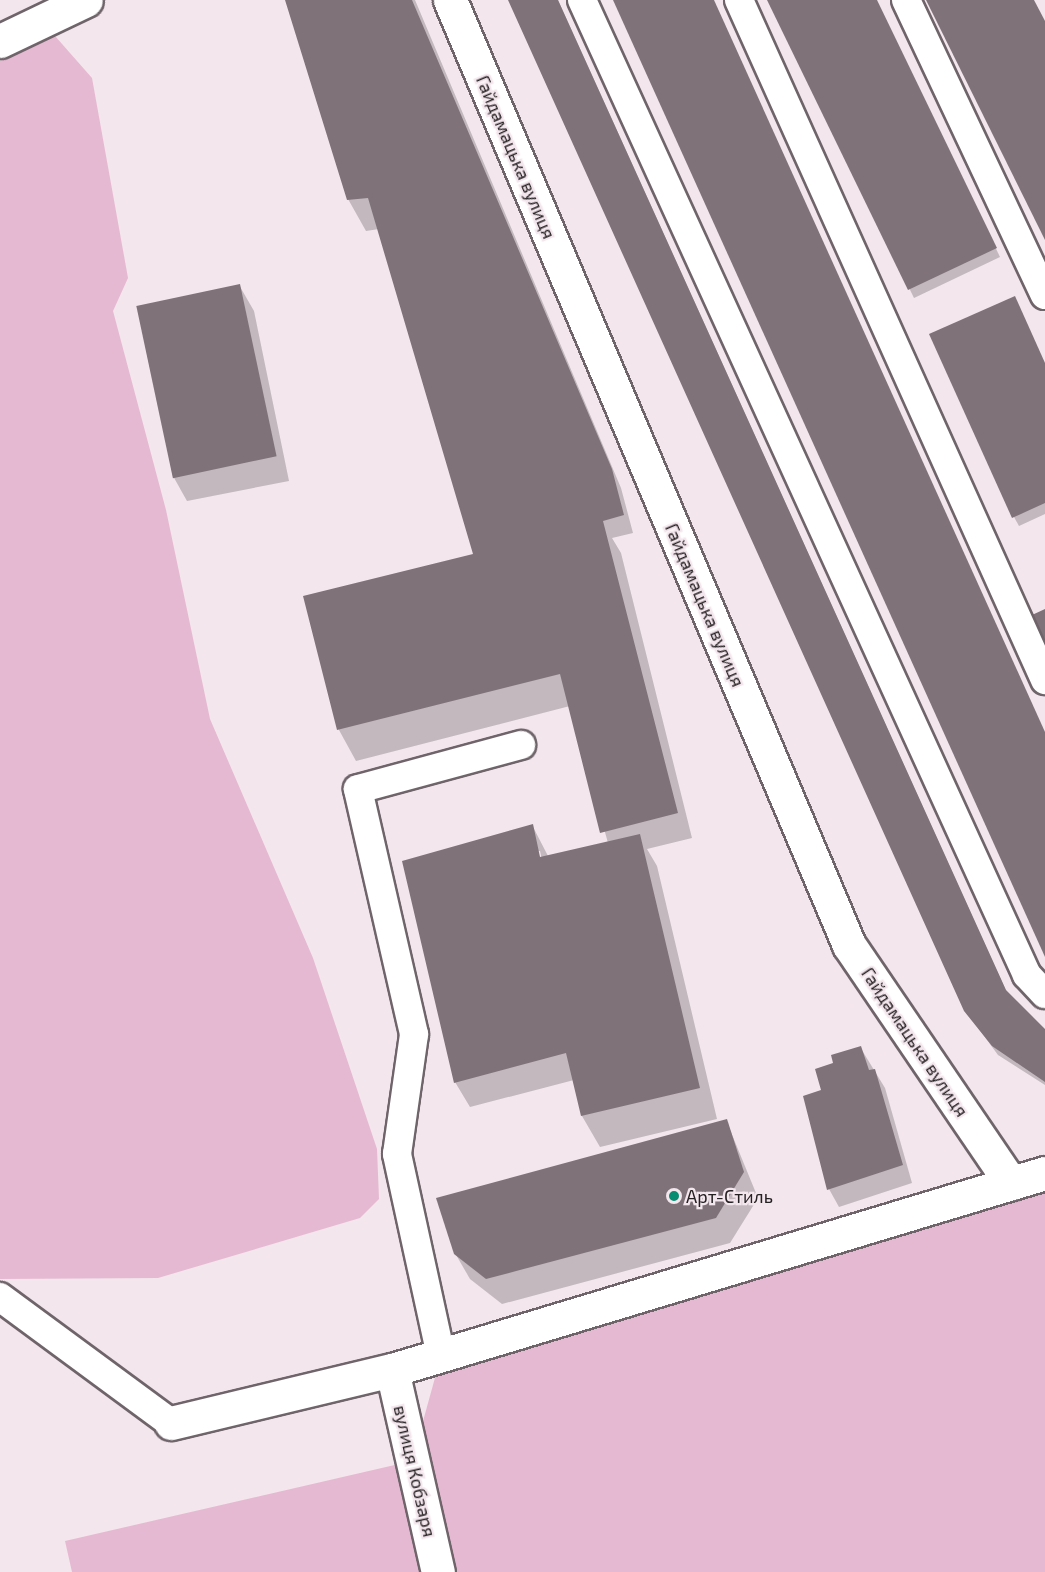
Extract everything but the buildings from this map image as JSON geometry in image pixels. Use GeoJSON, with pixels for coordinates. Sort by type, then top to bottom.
{"type":"FeatureCollection","features":[{"type":"Feature","properties":{"kind":"street"},"geometry":{"type":"LineString","coordinates":[[0,41],[86,0]]}},
{"type":"Feature","properties":{"kind":"street","name":"Гайдамацька вулиця"},"geometry":{"type":"LineString","coordinates":[[450,0],[849,945],[1011,1183]]}},
{"type":"Feature","properties":{"kind":"street"},"geometry":{"type":"LineString","coordinates":[[171,1422],[392,1370],[1045,1173]]}},
{"type":"Feature","properties":{"kind":"street","name":"вулиця Кобзаря"},"geometry":{"type":"LineString","coordinates":[[392,1370],[438,1572]]}},
{"type":"Feature","properties":{"kind":"lane"},"geometry":{"type":"LineString","coordinates":[[582,0],[1027,975],[1045,994]]}},
{"type":"Feature","properties":{"kind":"lane"},"geometry":{"type":"LineString","coordinates":[[739,0],[1045,680]]}},
{"type":"Feature","properties":{"kind":"lane"},"geometry":{"type":"LineString","coordinates":[[906,0],[1045,295]]}},
{"type":"Feature","properties":{"kind":"lane"},"geometry":{"type":"LineString","coordinates":[[441,1356],[397,1154],[414,1034],[358,789],[521,745]]}},
{"type":"Feature","properties":{"kind":"lane"},"geometry":{"type":"LineString","coordinates":[[0,1297],[171,1422]]}},
{"type":"Feature","properties":{"kind":"shaded area"},"geometry":{"type":"Polygon","coordinates":[[[55,36],[92,78],[128,278],[113,311],[166,510],[210,719],[313,958],[377,1149],[379,1199],[360,1218],[158,1278],[0,1279],[0,61],[55,36]]]}},
{"type":"Feature","properties":{"kind":"shaded area"},"geometry":{"type":"Polygon","coordinates":[[[1045,1173],[1045,1572],[72,1572],[65,1541],[412,1461],[441,1356],[1045,1173]]]}},
{"type":"Feature","properties":{"kind":"place","name":"Арт-Стиль"},"geometry":{"type":"Point","coordinates":[674,1196]}}]}
